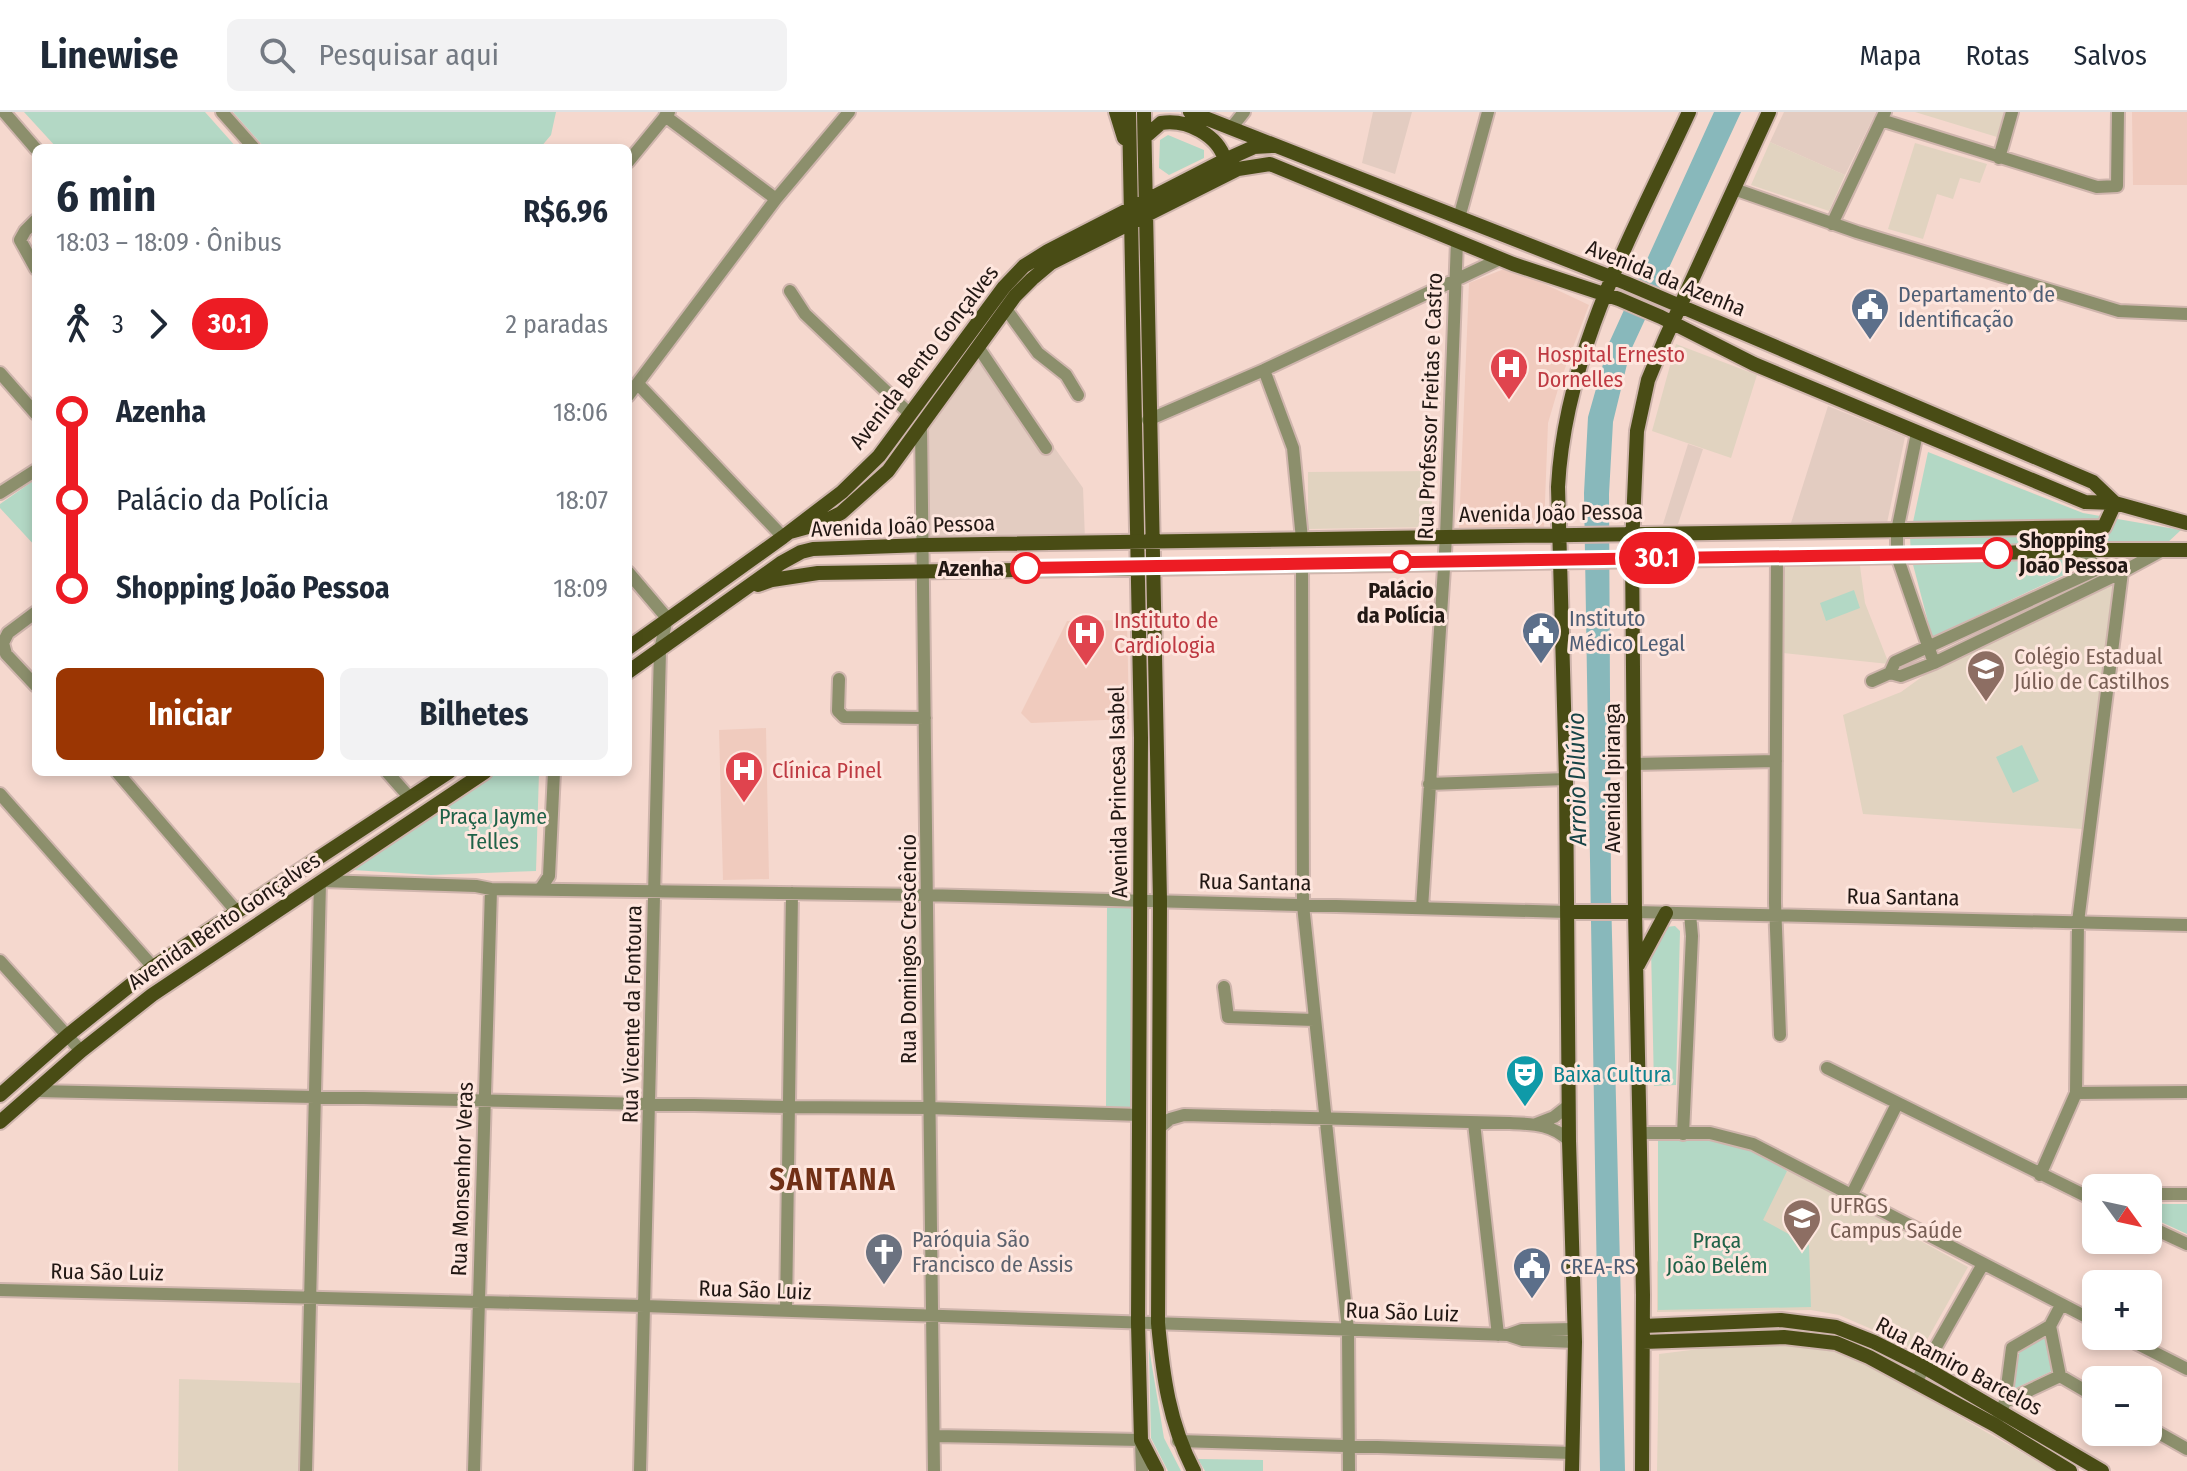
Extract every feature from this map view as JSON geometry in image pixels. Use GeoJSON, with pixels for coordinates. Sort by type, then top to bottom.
{"type":"FeatureCollection","features":[{"type":"Feature","properties":{"kind":"main road"},"geometry":{"type":"LineString","coordinates":[[1116,112],[1129,154]]}},
{"type":"Feature","properties":{"kind":"main road","name":"Avenida Princesa Isabel"},"geometry":{"type":"LineString","coordinates":[[1129,112],[1138,566],[1141,901],[1138,1323],[1141,1440]]}},
{"type":"Feature","properties":{"kind":"main road","name":"Avenida Princesa Isabel"},"geometry":{"type":"LineString","coordinates":[[1144,112],[1160,901],[1158,1323],[1163,1370],[1178,1441],[1194,1471]]}},
{"type":"Feature","properties":{"kind":"main road","name":"Avenida da Azenha"},"geometry":{"type":"LineString","coordinates":[[1190,112],[1674,304],[2093,482],[2115,503]]}},
{"type":"Feature","properties":{"kind":"main road","name":"Avenida Ipiranga"},"geometry":{"type":"LineString","coordinates":[[1572,1471],[1574,1336],[1568,1106],[1575,912],[1566,779],[1559,455],[1567,405],[1579,362],[1604,295],[1619,281],[1689,112]]}},
{"type":"Feature","properties":{"kind":"main road","name":"Avenida Ipiranga"},"geometry":{"type":"LineString","coordinates":[[1642,1471],[1638,965],[1631,912],[1634,764],[1632,534],[1637,431],[1666,320],[1734,189],[1769,112]]}},
{"type":"Feature","properties":{"kind":"main road"},"geometry":{"type":"LineString","coordinates":[[1145,137],[1161,123],[1180,124],[1215,140],[1225,160]]}},
{"type":"Feature","properties":{"kind":"main road","name":"Avenida Bento Gonçalves"},"geometry":{"type":"LineString","coordinates":[[1146,208],[1225,160],[1254,147],[1277,145]]}},
{"type":"Feature","properties":{"kind":"main road","name":"Avenida da Azenha"},"geometry":{"type":"LineString","coordinates":[[1270,164],[1500,259],[1619,299],[1754,364],[2085,502],[2115,503],[2187,523]]}},
{"type":"Feature","properties":{"kind":"main road","name":"Avenida Bento Gonçalves"},"geometry":{"type":"LineString","coordinates":[[632,645],[842,492],[879,456],[1004,287],[1024,266],[1146,208],[1238,169],[1270,164]]}},
{"type":"Feature","properties":{"kind":"main road","name":"Avenida Bento Gonçalves"},"geometry":{"type":"LineString","coordinates":[[787,535],[841,513],[888,471],[1006,309],[1032,279],[1051,263],[1129,216]]}},
{"type":"Feature","properties":{"kind":"main road","name":"Avenida João Pessoa"},"geometry":{"type":"LineString","coordinates":[[747,589],[790,557],[829,548],[2104,527],[2115,503]]}},
{"type":"Feature","properties":{"kind":"main road"},"geometry":{"type":"LineString","coordinates":[[829,548],[831,530],[841,513]]}},
{"type":"Feature","properties":{"kind":"main road","name":"Avenida João Pessoa"},"geometry":{"type":"LineString","coordinates":[[747,589],[772,580],[818,573],[2187,550]]}},
{"type":"Feature","properties":{"kind":"main road"},"geometry":{"type":"LineString","coordinates":[[632,669],[747,589]]}},
{"type":"Feature","properties":{"kind":"main road","name":"Avenida Bento Gonçalves"},"geometry":{"type":"LineString","coordinates":[[0,1095],[153,967],[443,776]]}},
{"type":"Feature","properties":{"kind":"main road","name":"Avenida Bento Gonçalves"},"geometry":{"type":"LineString","coordinates":[[0,1122],[81,1051],[152,995],[479,776]]}},
{"type":"Feature","properties":{"kind":"main road","name":"Rua Santana"},"geometry":{"type":"LineString","coordinates":[[1575,912],[1631,912]]}},
{"type":"Feature","properties":{"kind":"main road"},"geometry":{"type":"LineString","coordinates":[[1638,965],[1668,914]]}},
{"type":"Feature","properties":{"kind":"main road","name":"Rua Ramiro Barcelos"},"geometry":{"type":"LineString","coordinates":[[1643,1326],[1781,1320],[1836,1327],[1924,1367],[2102,1471]]}},
{"type":"Feature","properties":{"kind":"main road","name":"Rua Ramiro Barcelos"},"geometry":{"type":"LineString","coordinates":[[1643,1342],[1784,1337],[1836,1343],[1916,1382],[2000,1413],[2070,1471]]}},
{"type":"Feature","properties":{"kind":"main road"},"geometry":{"type":"LineString","coordinates":[[1141,1440],[1157,1471]]}},
{"type":"Feature","properties":{"kind":"street"},"geometry":{"type":"LineString","coordinates":[[4,112],[32,144]]}},
{"type":"Feature","properties":{"kind":"street"},"geometry":{"type":"LineString","coordinates":[[222,112],[250,144]]}},
{"type":"Feature","properties":{"kind":"street"},"geometry":{"type":"LineString","coordinates":[[632,391],[776,199],[849,112]]}},
{"type":"Feature","properties":{"kind":"street"},"geometry":{"type":"LineString","coordinates":[[1232,127],[1244,112]]}},
{"type":"Feature","properties":{"kind":"street"},"geometry":{"type":"LineString","coordinates":[[1459,218],[1488,112]]}},
{"type":"Feature","properties":{"kind":"street"},"geometry":{"type":"LineString","coordinates":[[1999,158],[2012,112]]}},
{"type":"Feature","properties":{"kind":"street"},"geometry":{"type":"LineString","coordinates":[[1832,224],[1883,116],[1999,158],[2097,187],[2117,186],[2118,112]]}},
{"type":"Feature","properties":{"kind":"street"},"geometry":{"type":"LineString","coordinates":[[632,157],[667,114],[776,199]]}},
{"type":"Feature","properties":{"kind":"street"},"geometry":{"type":"LineString","coordinates":[[1734,189],[1832,224],[2119,311],[2187,314]]}},
{"type":"Feature","properties":{"kind":"street"},"geometry":{"type":"LineString","coordinates":[[32,224],[20,240],[32,262]]}},
{"type":"Feature","properties":{"kind":"street","name":"Rua Professor Freitas e Castro"},"geometry":{"type":"LineString","coordinates":[[1422,908],[1446,537],[1457,241]]}},
{"type":"Feature","properties":{"kind":"street"},"geometry":{"type":"LineString","coordinates":[[1148,420],[1264,370],[1500,259]]}},
{"type":"Feature","properties":{"kind":"street"},"geometry":{"type":"LineString","coordinates":[[790,291],[805,314],[910,414]]}},
{"type":"Feature","properties":{"kind":"street"},"geometry":{"type":"LineString","coordinates":[[1006,309],[1038,353],[1066,375],[1078,395]]}},
{"type":"Feature","properties":{"kind":"street"},"geometry":{"type":"LineString","coordinates":[[978,347],[1046,448]]}},
{"type":"Feature","properties":{"kind":"street"},"geometry":{"type":"LineString","coordinates":[[1264,370],[1293,448],[1302,539]]}},
{"type":"Feature","properties":{"kind":"street"},"geometry":{"type":"LineString","coordinates":[[0,373],[32,409]]}},
{"type":"Feature","properties":{"kind":"street"},"geometry":{"type":"LineString","coordinates":[[638,384],[787,535]]}},
{"type":"Feature","properties":{"kind":"street","name":"Rua Domingos Crescêncio"},"geometry":{"type":"LineString","coordinates":[[921,426],[934,1471]]}},
{"type":"Feature","properties":{"kind":"street"},"geometry":{"type":"LineString","coordinates":[[1917,433],[1897,531],[1897,556],[1934,663]]}},
{"type":"Feature","properties":{"kind":"street"},"geometry":{"type":"LineString","coordinates":[[0,493],[32,473]]}},
{"type":"Feature","properties":{"kind":"street"},"geometry":{"type":"LineString","coordinates":[[2082,550],[2098,569]]}},
{"type":"Feature","properties":{"kind":"street"},"geometry":{"type":"LineString","coordinates":[[1872,681],[1890,673],[1901,676],[1934,663],[2161,551]]}},
{"type":"Feature","properties":{"kind":"street"},"geometry":{"type":"LineString","coordinates":[[1777,557],[1776,915],[1780,1035]]}},
{"type":"Feature","properties":{"kind":"street"},"geometry":{"type":"LineString","coordinates":[[1302,564],[1303,905],[1348,1330],[1349,1471]]}},
{"type":"Feature","properties":{"kind":"street"},"geometry":{"type":"LineString","coordinates":[[1890,673],[1895,662],[2098,569],[2122,572]]}},
{"type":"Feature","properties":{"kind":"street"},"geometry":{"type":"LineString","coordinates":[[2040,1175],[2076,1093],[2078,922],[2122,572]]}},
{"type":"Feature","properties":{"kind":"street"},"geometry":{"type":"LineString","coordinates":[[632,577],[667,618]]}},
{"type":"Feature","properties":{"kind":"street"},"geometry":{"type":"LineString","coordinates":[[32,615],[8,633],[3,643],[6,654],[32,682]]}},
{"type":"Feature","properties":{"kind":"street","name":"Rua Vicente da Fontoura"},"geometry":{"type":"LineString","coordinates":[[640,1471],[660,650],[667,618]]}},
{"type":"Feature","properties":{"kind":"street"},"geometry":{"type":"LineString","coordinates":[[839,679],[838,711],[844,717],[925,718]]}},
{"type":"Feature","properties":{"kind":"street"},"geometry":{"type":"LineString","coordinates":[[1634,764],[1776,761]]}},
{"type":"Feature","properties":{"kind":"street"},"geometry":{"type":"LineString","coordinates":[[120,776],[237,912]]}},
{"type":"Feature","properties":{"kind":"street"},"geometry":{"type":"LineString","coordinates":[[391,776],[410,798]]}},
{"type":"Feature","properties":{"kind":"street"},"geometry":{"type":"LineString","coordinates":[[541,888],[549,876],[554,776]]}},
{"type":"Feature","properties":{"kind":"street"},"geometry":{"type":"LineString","coordinates":[[1429,784],[1566,779]]}},
{"type":"Feature","properties":{"kind":"street"},"geometry":{"type":"LineString","coordinates":[[0,794],[153,967]]}},
{"type":"Feature","properties":{"kind":"street"},"geometry":{"type":"LineString","coordinates":[[549,876],[556,889]]}},
{"type":"Feature","properties":{"kind":"street"},"geometry":{"type":"LineString","coordinates":[[306,1471],[321,881]]}},
{"type":"Feature","properties":{"kind":"street","name":"Rua Santana"},"geometry":{"type":"LineString","coordinates":[[321,881],[491,889],[928,895],[1575,912]]}},
{"type":"Feature","properties":{"kind":"street","name":"Rua Monsenhor Veras"},"geometry":{"type":"LineString","coordinates":[[474,1471],[491,889]]}},
{"type":"Feature","properties":{"kind":"street"},"geometry":{"type":"LineString","coordinates":[[786,1311],[792,893]]}},
{"type":"Feature","properties":{"kind":"street","name":"Rua Santana"},"geometry":{"type":"LineString","coordinates":[[1631,912],[2187,925]]}},
{"type":"Feature","properties":{"kind":"street"},"geometry":{"type":"LineString","coordinates":[[1668,914],[1692,936]]}},
{"type":"Feature","properties":{"kind":"street"},"geometry":{"type":"LineString","coordinates":[[1683,1134],[1692,936],[1690,914]]}},
{"type":"Feature","properties":{"kind":"street"},"geometry":{"type":"LineString","coordinates":[[0,961],[81,1051]]}},
{"type":"Feature","properties":{"kind":"street"},"geometry":{"type":"LineString","coordinates":[[1224,987],[1228,1017],[1314,1020]]}},
{"type":"Feature","properties":{"kind":"street"},"geometry":{"type":"LineString","coordinates":[[1827,1068],[2082,1195]]}},
{"type":"Feature","properties":{"kind":"street"},"geometry":{"type":"LineString","coordinates":[[36,1091],[929,1108],[1140,1115]]}},
{"type":"Feature","properties":{"kind":"street"},"geometry":{"type":"LineString","coordinates":[[2076,1093],[2187,1092]]}},
{"type":"Feature","properties":{"kind":"street"},"geometry":{"type":"LineString","coordinates":[[1159,1098],[1184,1115]]}},
{"type":"Feature","properties":{"kind":"street"},"geometry":{"type":"LineString","coordinates":[[1851,1196],[1897,1104]]}},
{"type":"Feature","properties":{"kind":"street"},"geometry":{"type":"LineString","coordinates":[[1536,1124],[1554,1117],[1568,1106]]}},
{"type":"Feature","properties":{"kind":"street"},"geometry":{"type":"LineString","coordinates":[[1159,1128],[1170,1119],[1184,1115],[1536,1124],[1555,1129],[1569,1141]]}},
{"type":"Feature","properties":{"kind":"street"},"geometry":{"type":"LineString","coordinates":[[1474,1123],[1503,1335]]}},
{"type":"Feature","properties":{"kind":"street"},"geometry":{"type":"LineString","coordinates":[[1640,1133],[1710,1133],[1737,1138],[2082,1315]]}},
{"type":"Feature","properties":{"kind":"street"},"geometry":{"type":"LineString","coordinates":[[2162,1194],[2187,1194]]}},
{"type":"Feature","properties":{"kind":"street"},"geometry":{"type":"LineString","coordinates":[[2162,1232],[2187,1244]]}},
{"type":"Feature","properties":{"kind":"street"},"geometry":{"type":"LineString","coordinates":[[1916,1382],[1983,1264]]}},
{"type":"Feature","properties":{"kind":"street","name":"Rua São Luiz"},"geometry":{"type":"LineString","coordinates":[[0,1290],[644,1306],[1503,1335],[1523,1340],[1574,1336]]}},
{"type":"Feature","properties":{"kind":"street"},"geometry":{"type":"LineString","coordinates":[[2000,1413],[2012,1348],[2050,1326],[2061,1305]]}},
{"type":"Feature","properties":{"kind":"street"},"geometry":{"type":"LineString","coordinates":[[2050,1326],[2060,1376],[2082,1389]]}},
{"type":"Feature","properties":{"kind":"street"},"geometry":{"type":"LineString","coordinates":[[2150,1350],[2187,1369]]}},
{"type":"Feature","properties":{"kind":"street"},"geometry":{"type":"LineString","coordinates":[[2000,1413],[2060,1376]]}},
{"type":"Feature","properties":{"kind":"street"},"geometry":{"type":"LineString","coordinates":[[2162,1435],[2187,1449]]}},
{"type":"Feature","properties":{"kind":"street"},"geometry":{"type":"LineString","coordinates":[[934,1436],[1141,1440]]}},
{"type":"Feature","properties":{"kind":"street","name":"Avenida Princesa Isabel"},"geometry":{"type":"LineString","coordinates":[[1141,1440],[1142,1471]]}},
{"type":"Feature","properties":{"kind":"street"},"geometry":{"type":"LineString","coordinates":[[1178,1441],[1573,1453]]}},
{"type":"Feature","properties":{"kind":"shaded area"},"geometry":{"type":"Polygon","coordinates":[[[1373,112],[1412,112],[1395,174],[1362,163],[1373,112]]]}},
{"type":"Feature","properties":{"kind":"shaded area"},"geometry":{"type":"Polygon","coordinates":[[[1784,112],[1876,112],[1845,175],[1770,142],[1784,112]]]}},
{"type":"Feature","properties":{"kind":"shaded area"},"geometry":{"type":"Polygon","coordinates":[[[1915,112],[2004,112],[1997,137],[1915,112]]]}},
{"type":"Feature","properties":{"kind":"shaded area"},"geometry":{"type":"Polygon","coordinates":[[[2132,112],[2187,112],[2187,185],[2133,185],[2132,112]]]}},
{"type":"Feature","properties":{"kind":"shaded area"},"geometry":{"type":"Polygon","coordinates":[[[1770,142],[1845,175],[1829,211],[1751,185],[1770,142]]]}},
{"type":"Feature","properties":{"kind":"shaded area"},"geometry":{"type":"Polygon","coordinates":[[[1915,143],[1987,164],[1980,183],[1960,178],[1953,199],[1937,194],[1923,239],[1888,229],[1915,143]]]}},
{"type":"Feature","properties":{"kind":"shaded area","name":"Hospital Ernesto Dornelles"},"geometry":{"type":"Polygon","coordinates":[[[1504,269],[1513,269],[1589,305],[1548,423],[1544,529],[1459,528],[1469,283],[1504,269]]]}},
{"type":"Feature","properties":{"kind":"shaded area"},"geometry":{"type":"Polygon","coordinates":[[[1676,344],[1757,375],[1731,458],[1652,431],[1676,344]]]}},
{"type":"Feature","properties":{"kind":"shaded area"},"geometry":{"type":"Polygon","coordinates":[[[986,351],[1083,488],[1085,539],[928,541],[928,431],[986,351]]]}},
{"type":"Feature","properties":{"kind":"shaded area"},"geometry":{"type":"Polygon","coordinates":[[[1828,406],[1905,437],[1887,523],[1791,523],[1828,406]]]}},
{"type":"Feature","properties":{"kind":"shaded area"},"geometry":{"type":"Polygon","coordinates":[[[1688,444],[1703,449],[1678,524],[1663,524],[1688,444]]]}},
{"type":"Feature","properties":{"kind":"shaded area"},"geometry":{"type":"Polygon","coordinates":[[[1432,471],[1432,527],[1308,529],[1308,472],[1432,471]]]}},
{"type":"Feature","properties":{"kind":"shaded area"},"geometry":{"type":"Polygon","coordinates":[[[1859,559],[1865,603],[1889,664],[1783,653],[1783,562],[1859,559]]]}},
{"type":"Feature","properties":{"kind":"shaded area","name":"Colégio Estadual Júlio de Castilhos"},"geometry":{"type":"Polygon","coordinates":[[[2117,583],[2082,829],[1863,814],[1843,715],[1901,692],[1930,671],[2117,583]]]}},
{"type":"Feature","properties":{"kind":"shaded area","name":"Instituto de Cardiologia"},"geometry":{"type":"Polygon","coordinates":[[[1127,620],[1129,719],[1031,723],[1021,713],[1067,621],[1127,620]]]}},
{"type":"Feature","properties":{"kind":"shaded area","name":"Clínica Pinel"},"geometry":{"type":"Polygon","coordinates":[[[766,728],[769,879],[723,880],[719,730],[766,728]]]}},
{"type":"Feature","properties":{"kind":"shaded area","name":"UFRGS Campus Saúde"},"geometry":{"type":"Polygon","coordinates":[[[1734,1138],[1968,1267],[1919,1354],[1899,1341],[1839,1315],[1811,1310],[1657,1312],[1657,1262],[1670,1243],[1661,1237],[1658,1140],[1734,1138]]]}},
{"type":"Feature","properties":{"kind":"shaded area"},"geometry":{"type":"Polygon","coordinates":[[[1800,1343],[1857,1358],[2054,1471],[1657,1471],[1659,1354],[1723,1346],[1800,1343]]]}},
{"type":"Feature","properties":{"kind":"shaded area"},"geometry":{"type":"Polygon","coordinates":[[[179,1379],[302,1383],[299,1471],[178,1471],[179,1379]]]}},
{"type":"Feature","properties":{"kind":"green space"},"geometry":{"type":"Polygon","coordinates":[[[24,112],[205,112],[233,144],[53,144],[24,112]]]}},
{"type":"Feature","properties":{"kind":"green space"},"geometry":{"type":"Polygon","coordinates":[[[233,112],[556,112],[551,135],[543,144],[261,144],[233,112]]]}},
{"type":"Feature","properties":{"kind":"green space"},"geometry":{"type":"Polygon","coordinates":[[[1168,135],[1204,150],[1204,158],[1169,175],[1159,168],[1160,140],[1168,135]]]}},
{"type":"Feature","properties":{"kind":"green space"},"geometry":{"type":"Polygon","coordinates":[[[1928,452],[2083,513],[2181,530],[2166,544],[2081,545],[2087,564],[1932,637],[1911,557],[1910,536],[1928,452]]]}},
{"type":"Feature","properties":{"kind":"green space"},"geometry":{"type":"Polygon","coordinates":[[[32,482],[32,543],[0,508],[0,504],[32,482]]]}},
{"type":"Feature","properties":{"kind":"green space"},"geometry":{"type":"Polygon","coordinates":[[[1854,590],[1860,608],[1826,621],[1820,603],[1854,590]]]}},
{"type":"Feature","properties":{"kind":"green space"},"geometry":{"type":"Polygon","coordinates":[[[2022,745],[2039,781],[2013,793],[1996,757],[2022,745]]]}},
{"type":"Feature","properties":{"kind":"green space","name":"Praça Jayme Telles"},"geometry":{"type":"Polygon","coordinates":[[[489,776],[539,776],[536,871],[431,875],[353,870],[489,776]]]}},
{"type":"Feature","properties":{"kind":"green space"},"geometry":{"type":"Polygon","coordinates":[[[1107,907],[1134,907],[1132,1109],[1106,1109],[1107,907]]]}},
{"type":"Feature","properties":{"kind":"green space"},"geometry":{"type":"Polygon","coordinates":[[[1675,926],[1680,931],[1676,1085],[1654,1086],[1651,948],[1666,927],[1675,926]]]}},
{"type":"Feature","properties":{"kind":"green space","name":"Praça João Belém"},"geometry":{"type":"Polygon","coordinates":[[[1734,1139],[1787,1171],[1763,1220],[1809,1245],[1811,1307],[1658,1310],[1658,1140],[1734,1139]]]}},
{"type":"Feature","properties":{"kind":"green space"},"geometry":{"type":"Polygon","coordinates":[[[2162,1204],[2187,1204],[2187,1234],[2162,1222],[2162,1204]]]}},
{"type":"Feature","properties":{"kind":"green space"},"geometry":{"type":"Polygon","coordinates":[[[2045,1336],[2052,1371],[2014,1389],[2019,1353],[2045,1336]]]}},
{"type":"Feature","properties":{"kind":"green space"},"geometry":{"type":"Polygon","coordinates":[[[1149,1348],[1164,1438],[1181,1471],[1168,1471],[1151,1438],[1149,1348]]]}},
{"type":"Feature","properties":{"kind":"green space"},"geometry":{"type":"Polygon","coordinates":[[[1198,1459],[1263,1460],[1263,1471],[1205,1471],[1198,1459]]]}},
{"type":"Feature","properties":{"kind":"water","name":"Arroio Dilúvio"},"geometry":{"type":"Polygon","coordinates":[[[1714,112],[1741,112],[1630,352],[1613,422],[1609,494],[1611,894],[1625,1471],[1600,1471],[1584,493],[1588,417],[1609,343],[1714,112]]]}},
{"type":"Feature","properties":{"kind":"bus line","name":"30.1"},"geometry":{"type":"LineString","coordinates":[[1026,568],[1997,553]]}},
{"type":"Feature","properties":{"kind":"place","name":"Departamento de Identificação"},"geometry":{"type":"Point","coordinates":[1870,341]}},
{"type":"Feature","properties":{"kind":"place","name":"Hospital Ernesto Dornelles"},"geometry":{"type":"Point","coordinates":[1509,401]}},
{"type":"Feature","properties":{"kind":"place","name":"Shopping João Pessoa"},"geometry":{"type":"Point","coordinates":[1997,553]}},
{"type":"Feature","properties":{"kind":"place","name":"Palácio da Polícia"},"geometry":{"type":"Point","coordinates":[1401,562]}},
{"type":"Feature","properties":{"kind":"place","name":"Azenha"},"geometry":{"type":"Point","coordinates":[1026,568]}},
{"type":"Feature","properties":{"kind":"place","name":"Instituto Médico Legal"},"geometry":{"type":"Point","coordinates":[1541,665]}},
{"type":"Feature","properties":{"kind":"place","name":"Instituto de Cardiologia"},"geometry":{"type":"Point","coordinates":[1086,667]}},
{"type":"Feature","properties":{"kind":"place","name":"Colégio Estadual Júlio de Castilhos"},"geometry":{"type":"Point","coordinates":[1986,703]}},
{"type":"Feature","properties":{"kind":"place","name":"Clínica Pinel"},"geometry":{"type":"Point","coordinates":[744,804]}},
{"type":"Feature","properties":{"kind":"place","name":"Baixa Cultura"},"geometry":{"type":"Point","coordinates":[1525,1108]}},
{"type":"Feature","properties":{"kind":"place","name":"UFRGS Campus Saúde"},"geometry":{"type":"Point","coordinates":[1802,1252]}},
{"type":"Feature","properties":{"kind":"place","name":"Paróquia São Francisco de Assis"},"geometry":{"type":"Point","coordinates":[884,1286]}},
{"type":"Feature","properties":{"kind":"place","name":"CREA-RS"},"geometry":{"type":"Point","coordinates":[1532,1300]}},
{"type":"Feature","properties":{"kind":"district","name":"SANTANA"},"geometry":{"type":"Point","coordinates":[833,1180]}}]}
